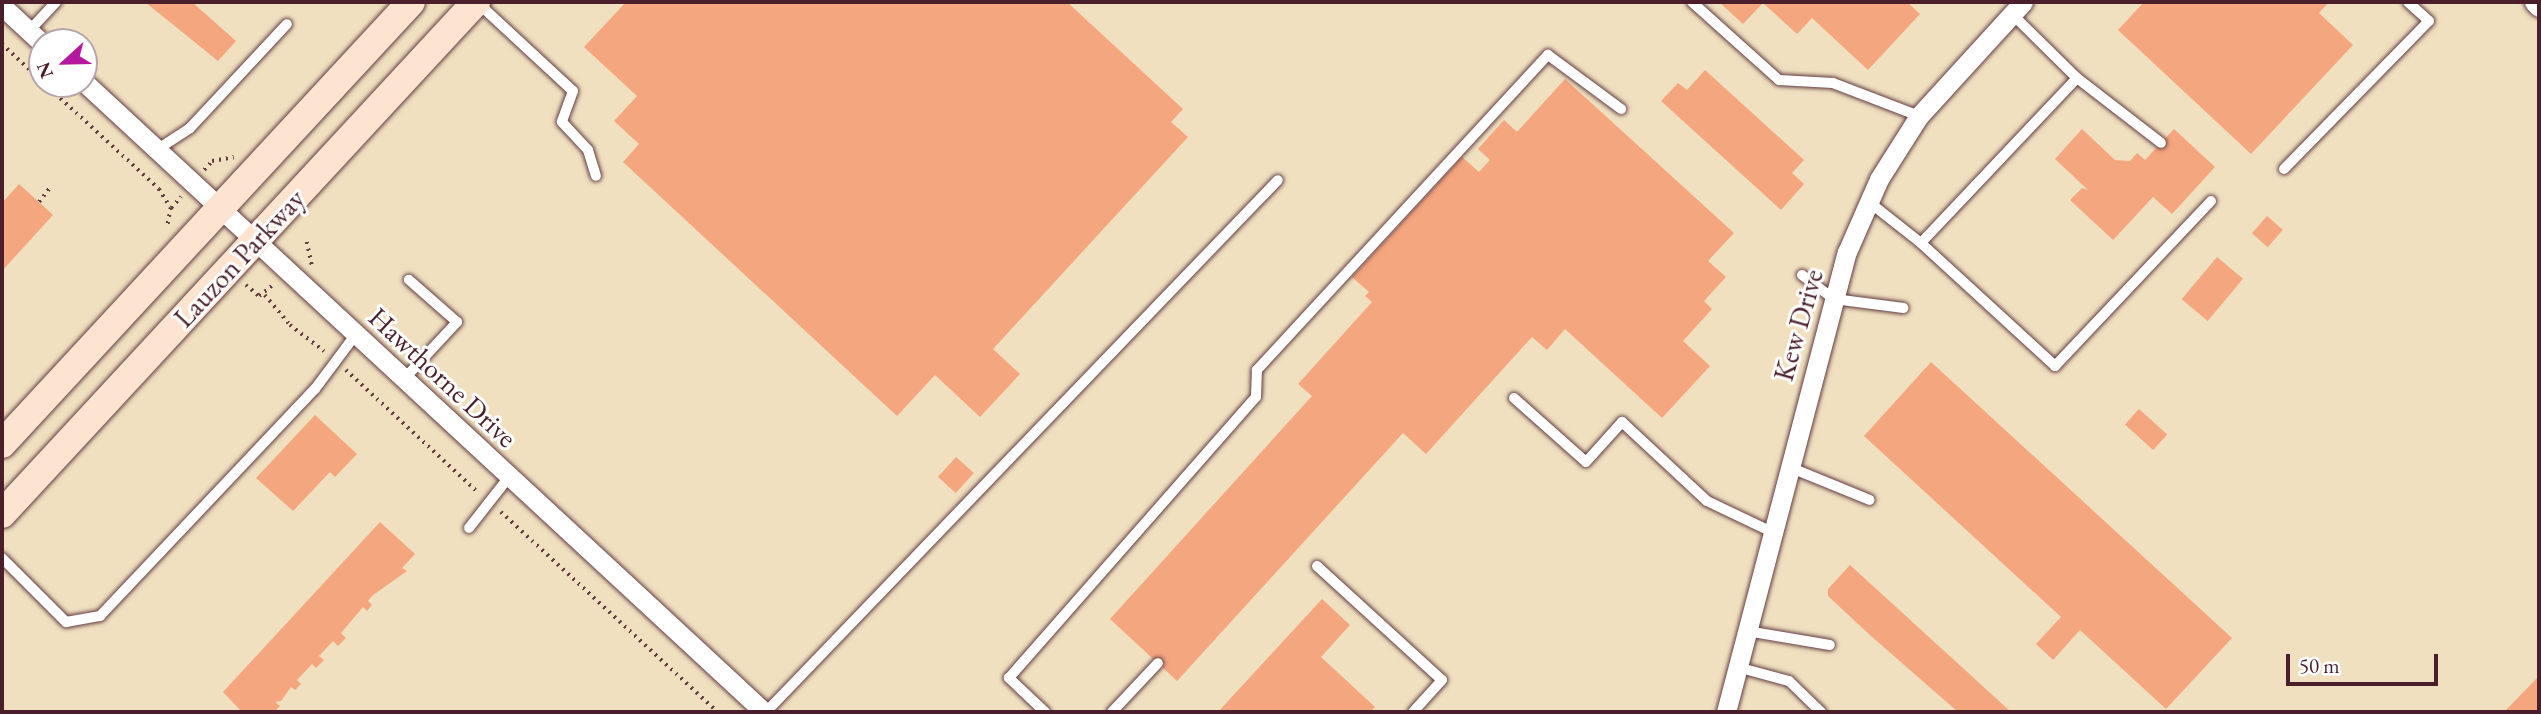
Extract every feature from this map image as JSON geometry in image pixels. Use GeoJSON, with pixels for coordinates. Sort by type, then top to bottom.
{"type":"FeatureCollection","features":[{"type":"Feature","properties":{"kind":"main road","name":"Lauzon Parkway"},"geometry":{"type":"LineString","coordinates":[[2,444],[411,2]]}},
{"type":"Feature","properties":{"kind":"main road","name":"Lauzon Parkway"},"geometry":{"type":"LineString","coordinates":[[2,514],[476,2]]}},
{"type":"Feature","properties":{"kind":"street"},"geometry":{"type":"LineString","coordinates":[[2534,2],[2539,7]]}},
{"type":"Feature","properties":{"kind":"street"},"geometry":{"type":"LineString","coordinates":[[2,6],[28,30]]}},
{"type":"Feature","properties":{"kind":"street","name":"Kew Drive"},"geometry":{"type":"LineString","coordinates":[[1726,712],[1788,467],[1847,252],[1869,202],[1919,116],[2018,8]]}},
{"type":"Feature","properties":{"kind":"street","name":"Hawthorne Drive"},"geometry":{"type":"LineString","coordinates":[[98,95],[765,712]]}},
{"type":"Feature","properties":{"kind":"lane"},"geometry":{"type":"LineString","coordinates":[[40,28],[56,2]]}},
{"type":"Feature","properties":{"kind":"lane"},"geometry":{"type":"LineString","coordinates":[[476,2],[573,91],[562,121],[588,150],[596,176]]}},
{"type":"Feature","properties":{"kind":"lane"},"geometry":{"type":"LineString","coordinates":[[1692,2],[1779,80],[1833,83],[1919,116]]}},
{"type":"Feature","properties":{"kind":"lane"},"geometry":{"type":"LineString","coordinates":[[2284,169],[2429,21],[2408,2]]}},
{"type":"Feature","properties":{"kind":"lane"},"geometry":{"type":"LineString","coordinates":[[2018,8],[2077,78],[2161,143]]}},
{"type":"Feature","properties":{"kind":"lane"},"geometry":{"type":"LineString","coordinates":[[158,149],[190,128],[287,23]]}},
{"type":"Feature","properties":{"kind":"lane"},"geometry":{"type":"LineString","coordinates":[[1045,712],[1009,678],[1256,397],[1256,370],[1548,55],[1621,109]]}},
{"type":"Feature","properties":{"kind":"lane"},"geometry":{"type":"LineString","coordinates":[[1921,243],[2077,78]]}},
{"type":"Feature","properties":{"kind":"lane"},"geometry":{"type":"LineString","coordinates":[[765,712],[1278,180]]}},
{"type":"Feature","properties":{"kind":"lane"},"geometry":{"type":"LineString","coordinates":[[1869,202],[1921,243],[2055,366],[2211,201]]}},
{"type":"Feature","properties":{"kind":"lane"},"geometry":{"type":"LineString","coordinates":[[1801,275],[1834,299],[1903,308]]}},
{"type":"Feature","properties":{"kind":"lane"},"geometry":{"type":"LineString","coordinates":[[404,379],[457,322],[409,280]]}},
{"type":"Feature","properties":{"kind":"lane"},"geometry":{"type":"LineString","coordinates":[[2,558],[66,622],[100,616],[315,388],[356,334]]}},
{"type":"Feature","properties":{"kind":"lane"},"geometry":{"type":"LineString","coordinates":[[1514,398],[1586,462],[1622,422],[1707,501],[1772,532]]}},
{"type":"Feature","properties":{"kind":"lane"},"geometry":{"type":"LineString","coordinates":[[1788,467],[1870,500]]}},
{"type":"Feature","properties":{"kind":"lane"},"geometry":{"type":"LineString","coordinates":[[469,528],[509,477]]}},
{"type":"Feature","properties":{"kind":"lane"},"geometry":{"type":"LineString","coordinates":[[1317,566],[1443,680],[1413,712]]}},
{"type":"Feature","properties":{"kind":"lane"},"geometry":{"type":"LineString","coordinates":[[1747,631],[1830,645]]}},
{"type":"Feature","properties":{"kind":"lane"},"geometry":{"type":"LineString","coordinates":[[1111,712],[1158,663]]}},
{"type":"Feature","properties":{"kind":"lane"},"geometry":{"type":"LineString","coordinates":[[1737,667],[1789,681],[1821,712]]}},
{"type":"Feature","properties":{"kind":"path"},"geometry":{"type":"LineString","coordinates":[[2,44],[28,68]]}},
{"type":"Feature","properties":{"kind":"path"},"geometry":{"type":"LineString","coordinates":[[60,98],[159,189],[171,208],[170,215]]}},
{"type":"Feature","properties":{"kind":"path"},"geometry":{"type":"LineString","coordinates":[[39,202],[51,186]]}},
{"type":"Feature","properties":{"kind":"path"},"geometry":{"type":"LineString","coordinates":[[259,296],[265,295]]}},
{"type":"Feature","properties":{"kind":"building"},"geometry":{"type":"Polygon","coordinates":[[[145,2],[192,2],[236,41],[218,61],[145,2]]]}},
{"type":"Feature","properties":{"kind":"building"},"geometry":{"type":"Polygon","coordinates":[[[626,2],[1067,2],[1183,109],[1171,122],[1188,137],[993,349],[1020,374],[980,417],[935,375],[897,416],[623,162],[639,144],[614,121],[637,96],[584,47],[626,2]]]}},
{"type":"Feature","properties":{"kind":"building"},"geometry":{"type":"Polygon","coordinates":[[[1719,2],[1907,2],[1920,14],[1868,70],[1812,18],[1797,34],[1763,3],[1743,24],[1719,2]]]}},
{"type":"Feature","properties":{"kind":"building"},"geometry":{"type":"Polygon","coordinates":[[[2144,2],[2329,2],[2319,13],[2353,45],[2251,154],[2118,30],[2144,2]]]}},
{"type":"Feature","properties":{"kind":"building"},"geometry":{"type":"Polygon","coordinates":[[[1705,70],[1804,160],[1792,173],[1804,184],[1781,210],[1661,101],[1678,83],[1687,90],[1705,70]]]}},
{"type":"Feature","properties":{"kind":"building"},"geometry":{"type":"Polygon","coordinates":[[[1565,79],[1734,233],[1708,261],[1726,277],[1704,301],[1712,309],[1683,341],[1710,366],[1662,418],[1565,329],[1547,350],[1532,337],[1426,454],[1403,433],[1177,681],[1110,619],[1312,396],[1298,384],[1372,302],[1365,296],[1369,292],[1352,277],[1462,157],[1479,172],[1490,160],[1478,149],[1504,120],[1517,132],[1565,79]]]}},
{"type":"Feature","properties":{"kind":"building"},"geometry":{"type":"Polygon","coordinates":[[[2082,129],[2115,160],[2130,161],[2137,153],[2145,160],[2174,129],[2215,167],[2172,214],[2153,197],[2113,240],[2070,200],[2082,188],[2088,190],[2055,159],[2082,129]]]}},
{"type":"Feature","properties":{"kind":"building"},"geometry":{"type":"Polygon","coordinates":[[[19,184],[53,215],[2,271],[2,203],[19,184]]]}},
{"type":"Feature","properties":{"kind":"building"},"geometry":{"type":"Polygon","coordinates":[[[2267,216],[2283,230],[2268,247],[2252,233],[2267,216]]]}},
{"type":"Feature","properties":{"kind":"building"},"geometry":{"type":"Polygon","coordinates":[[[2217,257],[2243,279],[2208,321],[2182,299],[2217,257]]]}},
{"type":"Feature","properties":{"kind":"building"},"geometry":{"type":"Polygon","coordinates":[[[1931,362],[2232,638],[2166,709],[2080,630],[2053,660],[2036,644],[2061,617],[1864,436],[1931,362]]]}},
{"type":"Feature","properties":{"kind":"building"},"geometry":{"type":"Polygon","coordinates":[[[2139,409],[2167,434],[2153,450],[2125,425],[2139,409]]]}},
{"type":"Feature","properties":{"kind":"building"},"geometry":{"type":"Polygon","coordinates":[[[315,415],[357,454],[335,477],[330,472],[293,511],[256,478],[315,415]]]}},
{"type":"Feature","properties":{"kind":"building"},"geometry":{"type":"Polygon","coordinates":[[[956,457],[974,473],[956,493],[938,477],[956,457]]]}},
{"type":"Feature","properties":{"kind":"building"},"geometry":{"type":"Polygon","coordinates":[[[380,522],[415,554],[402,568],[407,571],[373,595],[368,601],[372,605],[367,611],[363,607],[341,633],[346,638],[338,646],[333,641],[319,656],[324,660],[316,668],[312,664],[297,680],[301,684],[295,690],[291,687],[281,701],[275,702],[280,706],[274,712],[242,712],[223,692],[380,522]]]}},
{"type":"Feature","properties":{"kind":"building"},"geometry":{"type":"Polygon","coordinates":[[[1850,565],[2011,712],[1958,712],[1871,636],[1828,596],[1828,589],[1850,565]]]}},
{"type":"Feature","properties":{"kind":"building"},"geometry":{"type":"Polygon","coordinates":[[[1322,599],[1350,625],[1321,657],[1375,707],[1370,712],[1218,712],[1322,599]]]}},
{"type":"Feature","properties":{"kind":"building"},"geometry":{"type":"Polygon","coordinates":[[[2539,676],[2539,712],[2504,712],[2539,676]]]}}]}
